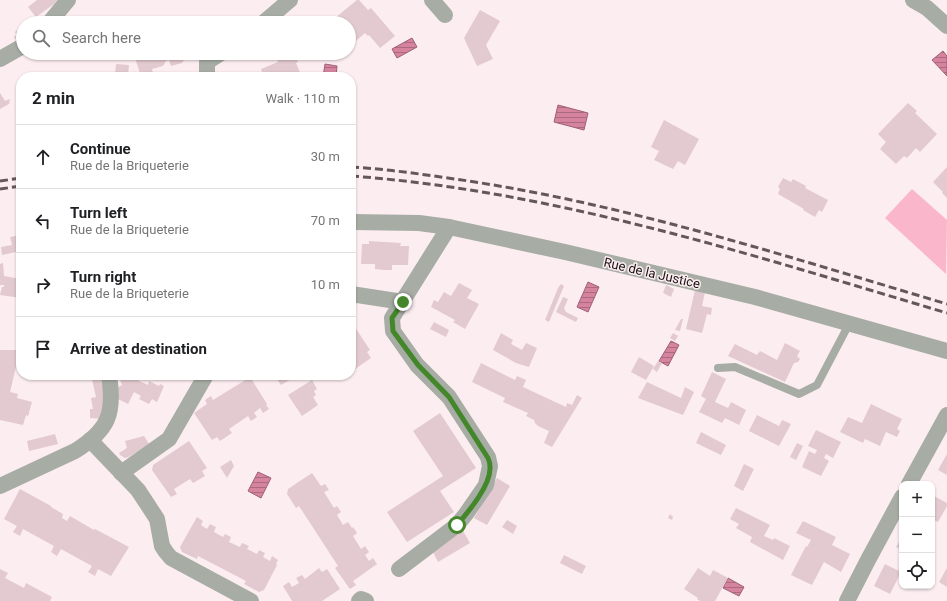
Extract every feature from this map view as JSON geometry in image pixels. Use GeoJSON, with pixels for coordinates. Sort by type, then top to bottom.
{"type":"FeatureCollection","features":[{"type":"Feature","properties":{"kind":"street"},"geometry":{"type":"LineString","coordinates":[[55,16],[68,0]]}},
{"type":"Feature","properties":{"kind":"street"},"geometry":{"type":"LineString","coordinates":[[272,16],[290,0]]}},
{"type":"Feature","properties":{"kind":"street"},"geometry":{"type":"LineString","coordinates":[[432,0],[445,15]]}},
{"type":"Feature","properties":{"kind":"street"},"geometry":{"type":"LineString","coordinates":[[912,0],[927,8],[947,26]]}},
{"type":"Feature","properties":{"kind":"street"},"geometry":{"type":"LineString","coordinates":[[0,59],[16,50]]}},
{"type":"Feature","properties":{"kind":"street"},"geometry":{"type":"LineString","coordinates":[[207,72],[208,62],[211,60]]}},
{"type":"Feature","properties":{"kind":"street","name":"Rue de la Justice"},"geometry":{"type":"LineString","coordinates":[[356,222],[418,224],[449,227],[565,252],[755,297],[947,351]]}},
{"type":"Feature","properties":{"kind":"street"},"geometry":{"type":"LineString","coordinates":[[400,569],[457,525],[486,485],[490,466],[488,458],[449,397],[418,365],[393,331],[392,318],[449,227]]}},
{"type":"Feature","properties":{"kind":"street"},"geometry":{"type":"LineString","coordinates":[[356,295],[403,302]]}},
{"type":"Feature","properties":{"kind":"street"},"geometry":{"type":"LineString","coordinates":[[0,486],[75,451],[99,432],[108,418],[112,395],[110,380]]}},
{"type":"Feature","properties":{"kind":"street"},"geometry":{"type":"LineString","coordinates":[[121,473],[169,439],[203,380]]}},
{"type":"Feature","properties":{"kind":"street"},"geometry":{"type":"LineString","coordinates":[[911,481],[947,415]]}},
{"type":"Feature","properties":{"kind":"street"},"geometry":{"type":"LineString","coordinates":[[90,440],[138,490],[157,519],[162,546],[171,558],[251,601]]}},
{"type":"Feature","properties":{"kind":"street"},"geometry":{"type":"LineString","coordinates":[[847,601],[899,503]]}},
{"type":"Feature","properties":{"kind":"street"},"geometry":{"type":"LineString","coordinates":[[359,601],[361,599],[366,601]]}},
{"type":"Feature","properties":{"kind":"lane"},"geometry":{"type":"LineString","coordinates":[[718,368],[735,367],[799,394],[817,385],[849,324]]}},
{"type":"Feature","properties":{"kind":"shaded area"},"geometry":{"type":"Polygon","coordinates":[[[412,38],[417,47],[397,58],[392,49],[412,38]]]}},
{"type":"Feature","properties":{"kind":"shaded area"},"geometry":{"type":"Polygon","coordinates":[[[943,51],[947,56],[947,76],[932,60],[943,51]]]}},
{"type":"Feature","properties":{"kind":"shaded area"},"geometry":{"type":"Polygon","coordinates":[[[325,64],[337,66],[336,72],[324,72],[325,64]]]}},
{"type":"Feature","properties":{"kind":"shaded area"},"geometry":{"type":"Polygon","coordinates":[[[558,105],[588,113],[584,130],[554,122],[558,105]]]}},
{"type":"Feature","properties":{"kind":"shaded area"},"geometry":{"type":"Polygon","coordinates":[[[912,189],[947,220],[946,274],[885,218],[912,189]]]}},
{"type":"Feature","properties":{"kind":"shaded area"},"geometry":{"type":"Polygon","coordinates":[[[588,282],[599,287],[588,312],[577,307],[588,282]]]}},
{"type":"Feature","properties":{"kind":"shaded area"},"geometry":{"type":"Polygon","coordinates":[[[671,341],[679,345],[668,366],[659,361],[671,341]]]}},
{"type":"Feature","properties":{"kind":"shaded area"},"geometry":{"type":"Polygon","coordinates":[[[258,472],[271,478],[261,498],[248,491],[258,472]]]}},
{"type":"Feature","properties":{"kind":"shaded area"},"geometry":{"type":"Polygon","coordinates":[[[728,578],[744,587],[739,596],[723,588],[728,578]]]}},
{"type":"Feature","properties":{"kind":"building"},"geometry":{"type":"Polygon","coordinates":[[[37,0],[57,0],[54,4],[37,16],[35,16],[28,7],[37,0]]]}},
{"type":"Feature","properties":{"kind":"building"},"geometry":{"type":"Polygon","coordinates":[[[359,0],[368,10],[371,8],[395,36],[380,48],[369,35],[368,36],[365,33],[356,41],[356,16],[337,16],[359,0]]]}},
{"type":"Feature","properties":{"kind":"building"},"geometry":{"type":"Polygon","coordinates":[[[480,10],[500,21],[486,45],[493,59],[477,66],[464,38],[480,10]]]}},
{"type":"Feature","properties":{"kind":"building"},"geometry":{"type":"Polygon","coordinates":[[[136,60],[169,60],[166,61],[163,66],[152,69],[153,72],[139,72],[136,60]]]}},
{"type":"Feature","properties":{"kind":"building"},"geometry":{"type":"Polygon","coordinates":[[[169,60],[184,60],[182,63],[171,66],[169,60]]]}},
{"type":"Feature","properties":{"kind":"building"},"geometry":{"type":"Polygon","coordinates":[[[277,60],[297,60],[298,62],[296,63],[300,72],[262,72],[261,69],[278,62],[277,60]]]}},
{"type":"Feature","properties":{"kind":"building"},"geometry":{"type":"Polygon","coordinates":[[[116,64],[129,65],[128,72],[115,72],[116,64]]]}},
{"type":"Feature","properties":{"kind":"building"},"geometry":{"type":"Polygon","coordinates":[[[0,93],[5,101],[10,99],[9,104],[0,109],[0,93]]]}},
{"type":"Feature","properties":{"kind":"building"},"geometry":{"type":"Polygon","coordinates":[[[908,103],[917,111],[915,113],[937,134],[920,152],[916,148],[907,158],[904,156],[896,164],[880,149],[886,142],[878,134],[908,103]]]}},
{"type":"Feature","properties":{"kind":"building"},"geometry":{"type":"Polygon","coordinates":[[[664,120],[699,139],[685,165],[678,161],[673,169],[654,160],[659,151],[651,147],[664,120]]]}},
{"type":"Feature","properties":{"kind":"building"},"geometry":{"type":"Polygon","coordinates":[[[947,167],[947,198],[933,182],[947,167]]]}},
{"type":"Feature","properties":{"kind":"building"},"geometry":{"type":"Polygon","coordinates":[[[783,178],[791,182],[793,179],[806,186],[805,188],[828,200],[822,212],[819,210],[815,217],[778,194],[780,189],[778,187],[783,178]]]}},
{"type":"Feature","properties":{"kind":"building"},"geometry":{"type":"Polygon","coordinates":[[[16,236],[16,252],[2,255],[1,247],[12,245],[10,237],[16,236]]]}},
{"type":"Feature","properties":{"kind":"building"},"geometry":{"type":"Polygon","coordinates":[[[369,241],[401,243],[400,246],[409,246],[408,265],[392,265],[392,270],[384,270],[375,269],[375,264],[361,264],[362,244],[369,244],[369,241]]]}},
{"type":"Feature","properties":{"kind":"building"},"geometry":{"type":"Polygon","coordinates":[[[3,263],[4,276],[16,278],[16,297],[0,295],[4,285],[0,285],[0,264],[3,263]]]}},
{"type":"Feature","properties":{"kind":"building"},"geometry":{"type":"Polygon","coordinates":[[[459,283],[472,290],[467,298],[479,304],[465,329],[453,322],[455,320],[431,307],[434,300],[438,302],[444,292],[451,296],[459,283]]]}},
{"type":"Feature","properties":{"kind":"building"},"geometry":{"type":"Polygon","coordinates":[[[561,284],[564,286],[549,322],[545,320],[561,284]]]}},
{"type":"Feature","properties":{"kind":"building"},"geometry":{"type":"Polygon","coordinates":[[[666,285],[674,289],[671,297],[663,293],[666,285]]]}},
{"type":"Feature","properties":{"kind":"building"},"geometry":{"type":"Polygon","coordinates":[[[695,290],[705,292],[702,306],[712,308],[711,315],[707,314],[702,333],[686,329],[695,290]]]}},
{"type":"Feature","properties":{"kind":"building"},"geometry":{"type":"Polygon","coordinates":[[[563,297],[568,299],[564,308],[566,312],[578,318],[576,322],[556,312],[563,297]]]}},
{"type":"Feature","properties":{"kind":"building"},"geometry":{"type":"Polygon","coordinates":[[[681,319],[683,319],[680,331],[675,330],[681,319]]]}},
{"type":"Feature","properties":{"kind":"building"},"geometry":{"type":"Polygon","coordinates":[[[434,322],[449,330],[446,337],[430,329],[434,322]]]}},
{"type":"Feature","properties":{"kind":"building"},"geometry":{"type":"Polygon","coordinates":[[[356,329],[370,350],[367,352],[371,358],[356,368],[356,329]]]}},
{"type":"Feature","properties":{"kind":"building"},"geometry":{"type":"Polygon","coordinates":[[[501,333],[513,340],[511,344],[522,350],[526,343],[537,348],[529,367],[516,363],[493,350],[501,333]]]}},
{"type":"Feature","properties":{"kind":"building"},"geometry":{"type":"Polygon","coordinates":[[[673,333],[678,336],[675,341],[670,338],[673,333]]]}},
{"type":"Feature","properties":{"kind":"building"},"geometry":{"type":"Polygon","coordinates":[[[785,343],[800,351],[797,356],[800,359],[798,362],[794,363],[785,382],[728,356],[735,344],[757,355],[760,351],[777,360],[785,343]]]}},
{"type":"Feature","properties":{"kind":"building"},"geometry":{"type":"Polygon","coordinates":[[[0,350],[16,350],[16,367],[10,392],[18,394],[17,398],[32,402],[28,416],[26,415],[23,425],[0,420],[0,350]]]}},
{"type":"Feature","properties":{"kind":"building"},"geometry":{"type":"Polygon","coordinates":[[[639,357],[654,366],[646,380],[631,372],[639,357]]]}},
{"type":"Feature","properties":{"kind":"building"},"geometry":{"type":"Polygon","coordinates":[[[658,361],[662,363],[657,372],[653,369],[658,361]]]}},
{"type":"Feature","properties":{"kind":"building"},"geometry":{"type":"Polygon","coordinates":[[[481,363],[515,380],[517,376],[526,380],[523,387],[566,407],[567,403],[572,405],[577,395],[582,398],[552,447],[544,443],[549,431],[538,426],[534,420],[526,416],[528,413],[503,402],[505,398],[472,382],[481,363]]]}},
{"type":"Feature","properties":{"kind":"building"},"geometry":{"type":"Polygon","coordinates":[[[712,372],[726,379],[715,402],[728,408],[731,402],[746,410],[739,425],[725,418],[722,423],[699,412],[706,399],[701,396],[712,372]]]}},
{"type":"Feature","properties":{"kind":"building"},"geometry":{"type":"Polygon","coordinates":[[[92,380],[103,380],[106,394],[103,419],[90,418],[90,409],[93,409],[91,398],[96,397],[92,380]]]}},
{"type":"Feature","properties":{"kind":"building"},"geometry":{"type":"Polygon","coordinates":[[[120,380],[140,380],[148,385],[149,381],[159,386],[160,384],[164,386],[157,402],[152,399],[149,404],[139,399],[141,396],[134,392],[128,404],[118,399],[117,388],[122,385],[120,380]]]}},
{"type":"Feature","properties":{"kind":"building"},"geometry":{"type":"Polygon","coordinates":[[[245,380],[252,380],[269,409],[263,413],[260,408],[254,413],[257,417],[251,421],[248,416],[229,429],[232,433],[220,441],[217,437],[212,440],[194,413],[207,404],[205,400],[211,396],[213,400],[245,380]]]}},
{"type":"Feature","properties":{"kind":"building"},"geometry":{"type":"Polygon","coordinates":[[[278,380],[290,380],[281,385],[278,380]]]}},
{"type":"Feature","properties":{"kind":"building"},"geometry":{"type":"Polygon","coordinates":[[[312,380],[317,389],[314,391],[316,395],[313,397],[318,405],[302,416],[288,395],[312,380]]]}},
{"type":"Feature","properties":{"kind":"building"},"geometry":{"type":"Polygon","coordinates":[[[647,382],[681,398],[685,387],[694,392],[683,415],[638,398],[647,382]]]}},
{"type":"Feature","properties":{"kind":"building"},"geometry":{"type":"Polygon","coordinates":[[[871,404],[902,419],[897,429],[900,431],[897,437],[886,432],[880,446],[865,439],[863,443],[840,432],[848,417],[862,423],[871,404]]]}},
{"type":"Feature","properties":{"kind":"building"},"geometry":{"type":"Polygon","coordinates":[[[440,413],[476,468],[440,491],[454,512],[407,542],[387,512],[443,476],[413,431],[440,413]]]}},
{"type":"Feature","properties":{"kind":"building"},"geometry":{"type":"Polygon","coordinates":[[[757,415],[779,426],[782,420],[791,424],[779,446],[749,431],[757,415]]]}},
{"type":"Feature","properties":{"kind":"building"},"geometry":{"type":"Polygon","coordinates":[[[816,430],[841,442],[833,458],[826,454],[824,458],[829,461],[821,476],[802,467],[809,451],[815,454],[817,450],[808,446],[816,430]]]}},
{"type":"Feature","properties":{"kind":"building"},"geometry":{"type":"Polygon","coordinates":[[[701,432],[726,445],[721,455],[696,443],[701,432]]]}},
{"type":"Feature","properties":{"kind":"building"},"geometry":{"type":"Polygon","coordinates":[[[55,434],[58,444],[29,451],[27,441],[55,434]]]}},
{"type":"Feature","properties":{"kind":"building"},"geometry":{"type":"Polygon","coordinates":[[[144,436],[149,444],[129,457],[125,458],[120,455],[119,453],[127,448],[125,441],[144,436]]]}},
{"type":"Feature","properties":{"kind":"building"},"geometry":{"type":"Polygon","coordinates":[[[189,441],[207,468],[202,471],[205,476],[193,483],[190,479],[174,489],[177,494],[171,497],[152,470],[153,465],[189,441]]]}},
{"type":"Feature","properties":{"kind":"building"},"geometry":{"type":"Polygon","coordinates":[[[797,443],[803,446],[796,460],[790,457],[797,443]]]}},
{"type":"Feature","properties":{"kind":"building"},"geometry":{"type":"Polygon","coordinates":[[[947,454],[947,475],[938,470],[947,454]]]}},
{"type":"Feature","properties":{"kind":"building"},"geometry":{"type":"Polygon","coordinates":[[[231,460],[234,466],[227,478],[220,467],[231,460]]]}},
{"type":"Feature","properties":{"kind":"building"},"geometry":{"type":"Polygon","coordinates":[[[744,464],[754,469],[743,491],[734,486],[744,464]]]}},
{"type":"Feature","properties":{"kind":"building"},"geometry":{"type":"Polygon","coordinates":[[[312,473],[321,486],[325,484],[329,490],[324,492],[334,508],[337,506],[341,512],[337,515],[343,525],[348,522],[352,528],[353,527],[357,533],[353,536],[361,549],[365,546],[369,552],[365,555],[369,561],[373,558],[377,564],[353,581],[356,585],[350,589],[335,568],[338,566],[299,506],[296,508],[287,494],[288,489],[312,473]]]}},
{"type":"Feature","properties":{"kind":"building"},"geometry":{"type":"Polygon","coordinates":[[[497,478],[510,486],[487,525],[474,518],[497,478]]]}},
{"type":"Feature","properties":{"kind":"building"},"geometry":{"type":"Polygon","coordinates":[[[20,489],[63,514],[62,518],[67,521],[70,516],[94,530],[95,529],[129,547],[111,576],[98,569],[95,576],[88,572],[92,566],[61,549],[57,556],[51,552],[54,546],[23,529],[20,536],[13,532],[17,526],[4,519],[20,489]]]}},
{"type":"Feature","properties":{"kind":"building"},"geometry":{"type":"Polygon","coordinates":[[[935,497],[947,503],[947,506],[938,522],[935,520],[935,497]]]}},
{"type":"Feature","properties":{"kind":"building"},"geometry":{"type":"Polygon","coordinates":[[[736,508],[770,525],[764,536],[773,540],[774,538],[790,546],[783,560],[750,542],[752,537],[736,528],[739,524],[730,519],[736,508]]]}},
{"type":"Feature","properties":{"kind":"building"},"geometry":{"type":"Polygon","coordinates":[[[670,514],[673,517],[672,520],[668,518],[670,514]]]}},
{"type":"Feature","properties":{"kind":"building"},"geometry":{"type":"Polygon","coordinates":[[[197,517],[203,521],[201,525],[207,529],[210,524],[216,527],[214,532],[223,537],[225,534],[231,537],[229,542],[240,547],[242,543],[249,546],[247,549],[257,554],[259,550],[265,553],[263,557],[270,561],[272,556],[278,560],[277,565],[264,590],[259,592],[244,584],[246,581],[198,556],[197,559],[182,552],[180,547],[197,517]]]}},
{"type":"Feature","properties":{"kind":"building"},"geometry":{"type":"Polygon","coordinates":[[[507,520],[517,526],[513,534],[502,527],[507,520]]]}},
{"type":"Feature","properties":{"kind":"building"},"geometry":{"type":"Polygon","coordinates":[[[803,521],[836,537],[832,545],[850,554],[841,572],[824,562],[812,585],[791,575],[806,546],[807,547],[811,540],[796,533],[803,521]]]}},
{"type":"Feature","properties":{"kind":"building"},"geometry":{"type":"Polygon","coordinates":[[[463,531],[470,543],[438,562],[432,550],[463,531]]]}},
{"type":"Feature","properties":{"kind":"building"},"geometry":{"type":"Polygon","coordinates":[[[564,555],[586,566],[582,574],[560,563],[564,555]]]}},
{"type":"Feature","properties":{"kind":"building"},"geometry":{"type":"Polygon","coordinates":[[[885,564],[899,571],[899,576],[890,594],[874,586],[885,564]]]}},
{"type":"Feature","properties":{"kind":"building"},"geometry":{"type":"Polygon","coordinates":[[[319,568],[322,572],[327,569],[340,589],[322,601],[292,601],[283,586],[289,582],[292,587],[299,583],[296,578],[302,575],[305,579],[319,568]]]}},
{"type":"Feature","properties":{"kind":"building"},"geometry":{"type":"Polygon","coordinates":[[[698,568],[710,576],[713,570],[728,578],[715,601],[700,601],[684,589],[698,568]]]}},
{"type":"Feature","properties":{"kind":"building"},"geometry":{"type":"Polygon","coordinates":[[[947,568],[947,587],[939,582],[947,568]]]}},
{"type":"Feature","properties":{"kind":"building"},"geometry":{"type":"Polygon","coordinates":[[[0,569],[8,573],[5,578],[24,588],[26,583],[52,597],[50,601],[0,601],[0,569]]]}},
{"type":"Feature","properties":{"kind":"railway"},"geometry":{"type":"LineString","coordinates":[[356,167],[390,170],[518,189],[642,216],[703,232],[947,304]]}},
{"type":"Feature","properties":{"kind":"railway"},"geometry":{"type":"LineString","coordinates":[[356,177],[427,184],[503,196],[652,228],[800,269],[947,313]]}},
{"type":"Feature","properties":{"kind":"railway"},"geometry":{"type":"LineString","coordinates":[[0,181],[16,179]]}},
{"type":"Feature","properties":{"kind":"railway"},"geometry":{"type":"LineString","coordinates":[[0,189],[16,187]]}},
{"type":"Feature","properties":{"kind":"route"},"geometry":{"type":"LineString","coordinates":[[403,302],[392,318],[393,331],[418,365],[449,397],[488,458],[490,466],[486,485],[457,525]]}}]}
